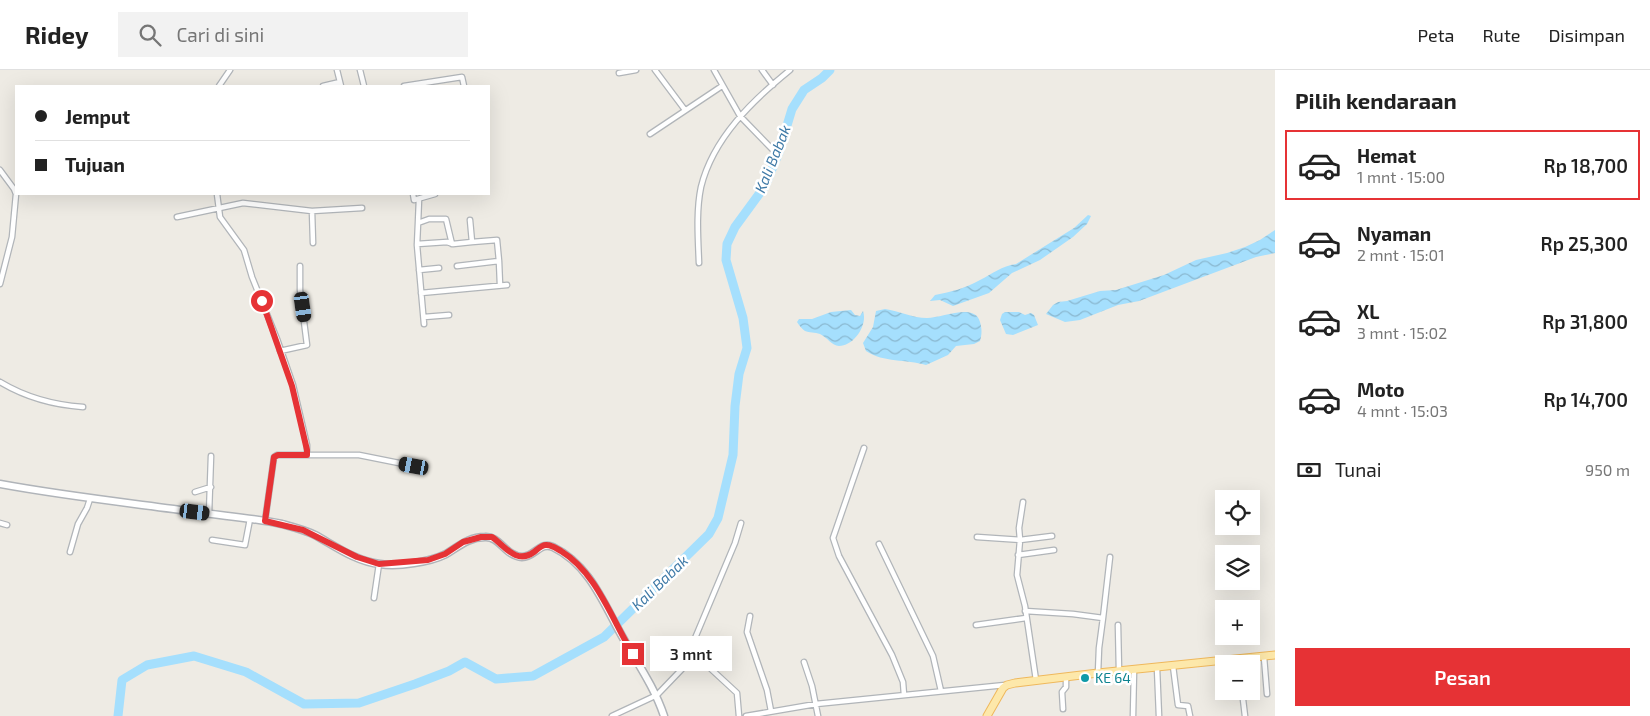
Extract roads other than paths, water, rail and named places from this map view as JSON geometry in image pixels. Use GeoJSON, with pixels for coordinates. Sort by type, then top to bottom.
{"type":"FeatureCollection","features":[{"type":"Feature","properties":{"kind":"main road"},"geometry":{"type":"LineString","coordinates":[[1260,658],[1275,656]]}},
{"type":"Feature","properties":{"kind":"main road"},"geometry":{"type":"LineString","coordinates":[[986,716],[1003,688],[1007,685],[1098,673],[1215,663]]}},
{"type":"Feature","properties":{"kind":"street"},"geometry":{"type":"LineString","coordinates":[[220,85],[230,70]]}},
{"type":"Feature","properties":{"kind":"street"},"geometry":{"type":"LineString","coordinates":[[337,70],[341,84]]}},
{"type":"Feature","properties":{"kind":"street"},"geometry":{"type":"LineString","coordinates":[[360,70],[364,85]]}},
{"type":"Feature","properties":{"kind":"street"},"geometry":{"type":"LineString","coordinates":[[618,73],[636,70]]}},
{"type":"Feature","properties":{"kind":"street"},"geometry":{"type":"LineString","coordinates":[[655,70],[684,110]]}},
{"type":"Feature","properties":{"kind":"street"},"geometry":{"type":"LineString","coordinates":[[714,70],[740,116],[773,150]]}},
{"type":"Feature","properties":{"kind":"street"},"geometry":{"type":"LineString","coordinates":[[762,70],[773,85]]}},
{"type":"Feature","properties":{"kind":"street"},"geometry":{"type":"LineString","coordinates":[[700,263],[698,229],[701,186],[712,158],[740,116],[790,70]]}},
{"type":"Feature","properties":{"kind":"street"},"geometry":{"type":"LineString","coordinates":[[415,85],[438,84],[462,77],[464,85]]}},
{"type":"Feature","properties":{"kind":"street"},"geometry":{"type":"LineString","coordinates":[[650,134],[722,86]]}},
{"type":"Feature","properties":{"kind":"street"},"geometry":{"type":"LineString","coordinates":[[0,170],[15,192]]}},
{"type":"Feature","properties":{"kind":"street"},"geometry":{"type":"LineString","coordinates":[[0,284],[12,237],[16,195]]}},
{"type":"Feature","properties":{"kind":"street"},"geometry":{"type":"LineString","coordinates":[[217,195],[222,222],[244,250],[252,277],[280,351],[298,408],[307,445],[307,455]]}},
{"type":"Feature","properties":{"kind":"street"},"geometry":{"type":"LineString","coordinates":[[412,195],[414,200],[432,195]]}},
{"type":"Feature","properties":{"kind":"street"},"geometry":{"type":"LineString","coordinates":[[419,199],[417,244],[424,324]]}},
{"type":"Feature","properties":{"kind":"street"},"geometry":{"type":"LineString","coordinates":[[177,217],[249,203],[312,211],[338,211],[362,208]]}},
{"type":"Feature","properties":{"kind":"street"},"geometry":{"type":"LineString","coordinates":[[312,211],[313,243]]}},
{"type":"Feature","properties":{"kind":"street"},"geometry":{"type":"LineString","coordinates":[[418,223],[446,219],[452,244]]}},
{"type":"Feature","properties":{"kind":"street"},"geometry":{"type":"LineString","coordinates":[[470,220],[472,242]]}},
{"type":"Feature","properties":{"kind":"street"},"geometry":{"type":"LineString","coordinates":[[417,244],[447,242],[452,244],[497,240],[500,285]]}},
{"type":"Feature","properties":{"kind":"street"},"geometry":{"type":"LineString","coordinates":[[457,266],[499,261]]}},
{"type":"Feature","properties":{"kind":"street"},"geometry":{"type":"LineString","coordinates":[[280,351],[308,345],[300,290],[300,266]]}},
{"type":"Feature","properties":{"kind":"street"},"geometry":{"type":"LineString","coordinates":[[419,270],[438,268]]}},
{"type":"Feature","properties":{"kind":"street"},"geometry":{"type":"LineString","coordinates":[[421,293],[507,285]]}},
{"type":"Feature","properties":{"kind":"street"},"geometry":{"type":"LineString","coordinates":[[424,317],[449,315]]}},
{"type":"Feature","properties":{"kind":"street"},"geometry":{"type":"LineString","coordinates":[[0,382],[35,399],[61,405],[83,407]]}},
{"type":"Feature","properties":{"kind":"street"},"geometry":{"type":"LineString","coordinates":[[864,448],[833,538],[839,556],[892,655],[903,682],[904,695]]}},
{"type":"Feature","properties":{"kind":"street"},"geometry":{"type":"LineString","coordinates":[[265,521],[274,457],[278,455],[360,454],[414,466]]}},
{"type":"Feature","properties":{"kind":"street"},"geometry":{"type":"LineString","coordinates":[[209,514],[211,456]]}},
{"type":"Feature","properties":{"kind":"street"},"geometry":{"type":"LineString","coordinates":[[0,484],[90,499],[122,501],[265,521],[303,530],[357,557],[379,564],[428,560],[445,554],[463,542],[481,537],[492,537],[510,553],[522,557],[532,554],[542,546],[548,545],[568,556],[582,569],[598,590],[657,695],[664,716]]}},
{"type":"Feature","properties":{"kind":"street"},"geometry":{"type":"LineString","coordinates":[[195,492],[211,487]]}},
{"type":"Feature","properties":{"kind":"street"},"geometry":{"type":"LineString","coordinates":[[70,552],[78,524],[90,499]]}},
{"type":"Feature","properties":{"kind":"street"},"geometry":{"type":"LineString","coordinates":[[1023,502],[1019,528],[1020,540],[1017,575],[1036,680]]}},
{"type":"Feature","properties":{"kind":"street"},"geometry":{"type":"LineString","coordinates":[[212,540],[245,545],[250,519]]}},
{"type":"Feature","properties":{"kind":"street"},"geometry":{"type":"LineString","coordinates":[[0,523],[7,525]]}},
{"type":"Feature","properties":{"kind":"street"},"geometry":{"type":"LineString","coordinates":[[612,716],[657,695],[685,665],[735,543],[741,523]]}},
{"type":"Feature","properties":{"kind":"street"},"geometry":{"type":"LineString","coordinates":[[977,537],[1020,540],[1052,536]]}},
{"type":"Feature","properties":{"kind":"street"},"geometry":{"type":"LineString","coordinates":[[879,544],[933,656],[941,691]]}},
{"type":"Feature","properties":{"kind":"street"},"geometry":{"type":"LineString","coordinates":[[1018,554],[1054,550]]}},
{"type":"Feature","properties":{"kind":"street"},"geometry":{"type":"LineString","coordinates":[[1098,673],[1102,618],[1110,557]]}},
{"type":"Feature","properties":{"kind":"street"},"geometry":{"type":"LineString","coordinates":[[374,598],[379,564]]}},
{"type":"Feature","properties":{"kind":"street"},"geometry":{"type":"LineString","coordinates":[[1025,611],[1102,618]]}},
{"type":"Feature","properties":{"kind":"street"},"geometry":{"type":"LineString","coordinates":[[750,616],[747,632],[767,690],[772,711]]}},
{"type":"Feature","properties":{"kind":"street"},"geometry":{"type":"LineString","coordinates":[[976,625],[1026,618]]}},
{"type":"Feature","properties":{"kind":"street"},"geometry":{"type":"LineString","coordinates":[[1118,625],[1119,671]]}},
{"type":"Feature","properties":{"kind":"street"},"geometry":{"type":"LineString","coordinates":[[711,642],[722,651],[711,669],[737,693],[739,716]]}},
{"type":"Feature","properties":{"kind":"street"},"geometry":{"type":"LineString","coordinates":[[1264,657],[1267,694]]}},
{"type":"Feature","properties":{"kind":"street"},"geometry":{"type":"LineString","coordinates":[[804,662],[818,716]]}},
{"type":"Feature","properties":{"kind":"street"},"geometry":{"type":"LineString","coordinates":[[1173,666],[1178,706],[1188,706],[1190,716]]}},
{"type":"Feature","properties":{"kind":"street"},"geometry":{"type":"LineString","coordinates":[[1157,668],[1159,716]]}},
{"type":"Feature","properties":{"kind":"street"},"geometry":{"type":"LineString","coordinates":[[1133,716],[1134,670]]}},
{"type":"Feature","properties":{"kind":"street"},"geometry":{"type":"LineString","coordinates":[[1063,709],[1062,692],[1066,687],[1066,677]]}},
{"type":"Feature","properties":{"kind":"street"},"geometry":{"type":"LineString","coordinates":[[746,716],[816,704],[1007,685]]}},
{"type":"Feature","properties":{"kind":"street"},"geometry":{"type":"LineString","coordinates":[[1243,700],[1245,716]]}},
{"type":"Feature","properties":{"kind":"water"},"geometry":{"type":"Polygon","coordinates":[[[1088,215],[1091,216],[1087,224],[1073,237],[1040,260],[1012,273],[989,293],[953,306],[940,300],[930,301],[935,295],[975,283],[1002,268],[1016,264],[1074,228],[1088,215]]]}},
{"type":"Feature","properties":{"kind":"water"},"geometry":{"type":"Polygon","coordinates":[[[1275,230],[1275,253],[1256,257],[1139,301],[1118,305],[1080,320],[1065,322],[1046,314],[1058,302],[1100,291],[1116,290],[1164,275],[1196,260],[1245,247],[1275,230]]]}},
{"type":"Feature","properties":{"kind":"water"},"geometry":{"type":"Polygon","coordinates":[[[885,309],[927,318],[957,312],[972,313],[977,316],[980,322],[982,331],[980,341],[974,344],[956,346],[948,355],[926,365],[873,355],[866,351],[863,343],[873,327],[876,311],[885,309]]]}},
{"type":"Feature","properties":{"kind":"water"},"geometry":{"type":"Polygon","coordinates":[[[851,310],[855,315],[860,316],[863,311],[864,317],[859,334],[845,345],[836,346],[820,334],[805,331],[797,322],[799,319],[812,319],[831,312],[851,310]]]}},
{"type":"Feature","properties":{"kind":"water"},"geometry":{"type":"Polygon","coordinates":[[[1005,312],[1019,312],[1025,315],[1031,313],[1034,315],[1038,325],[1013,335],[1006,334],[1000,320],[1005,312]]]}},
{"type":"Feature","properties":{"kind":"waterway","name":"Kali Babak"},"geometry":{"type":"LineString","coordinates":[[118,716],[122,680],[147,665],[194,656],[246,672],[304,704],[359,703],[449,671],[465,662],[496,679],[533,676],[604,637],[709,534],[718,518],[733,455],[735,406],[739,374],[747,348],[743,318],[726,260],[727,244],[735,227],[765,186],[779,152],[792,109],[804,90],[830,70]]}},
{"type":"Feature","properties":{"kind":"place","name":"KE 64"},"geometry":{"type":"Point","coordinates":[1085,678]}}]}
